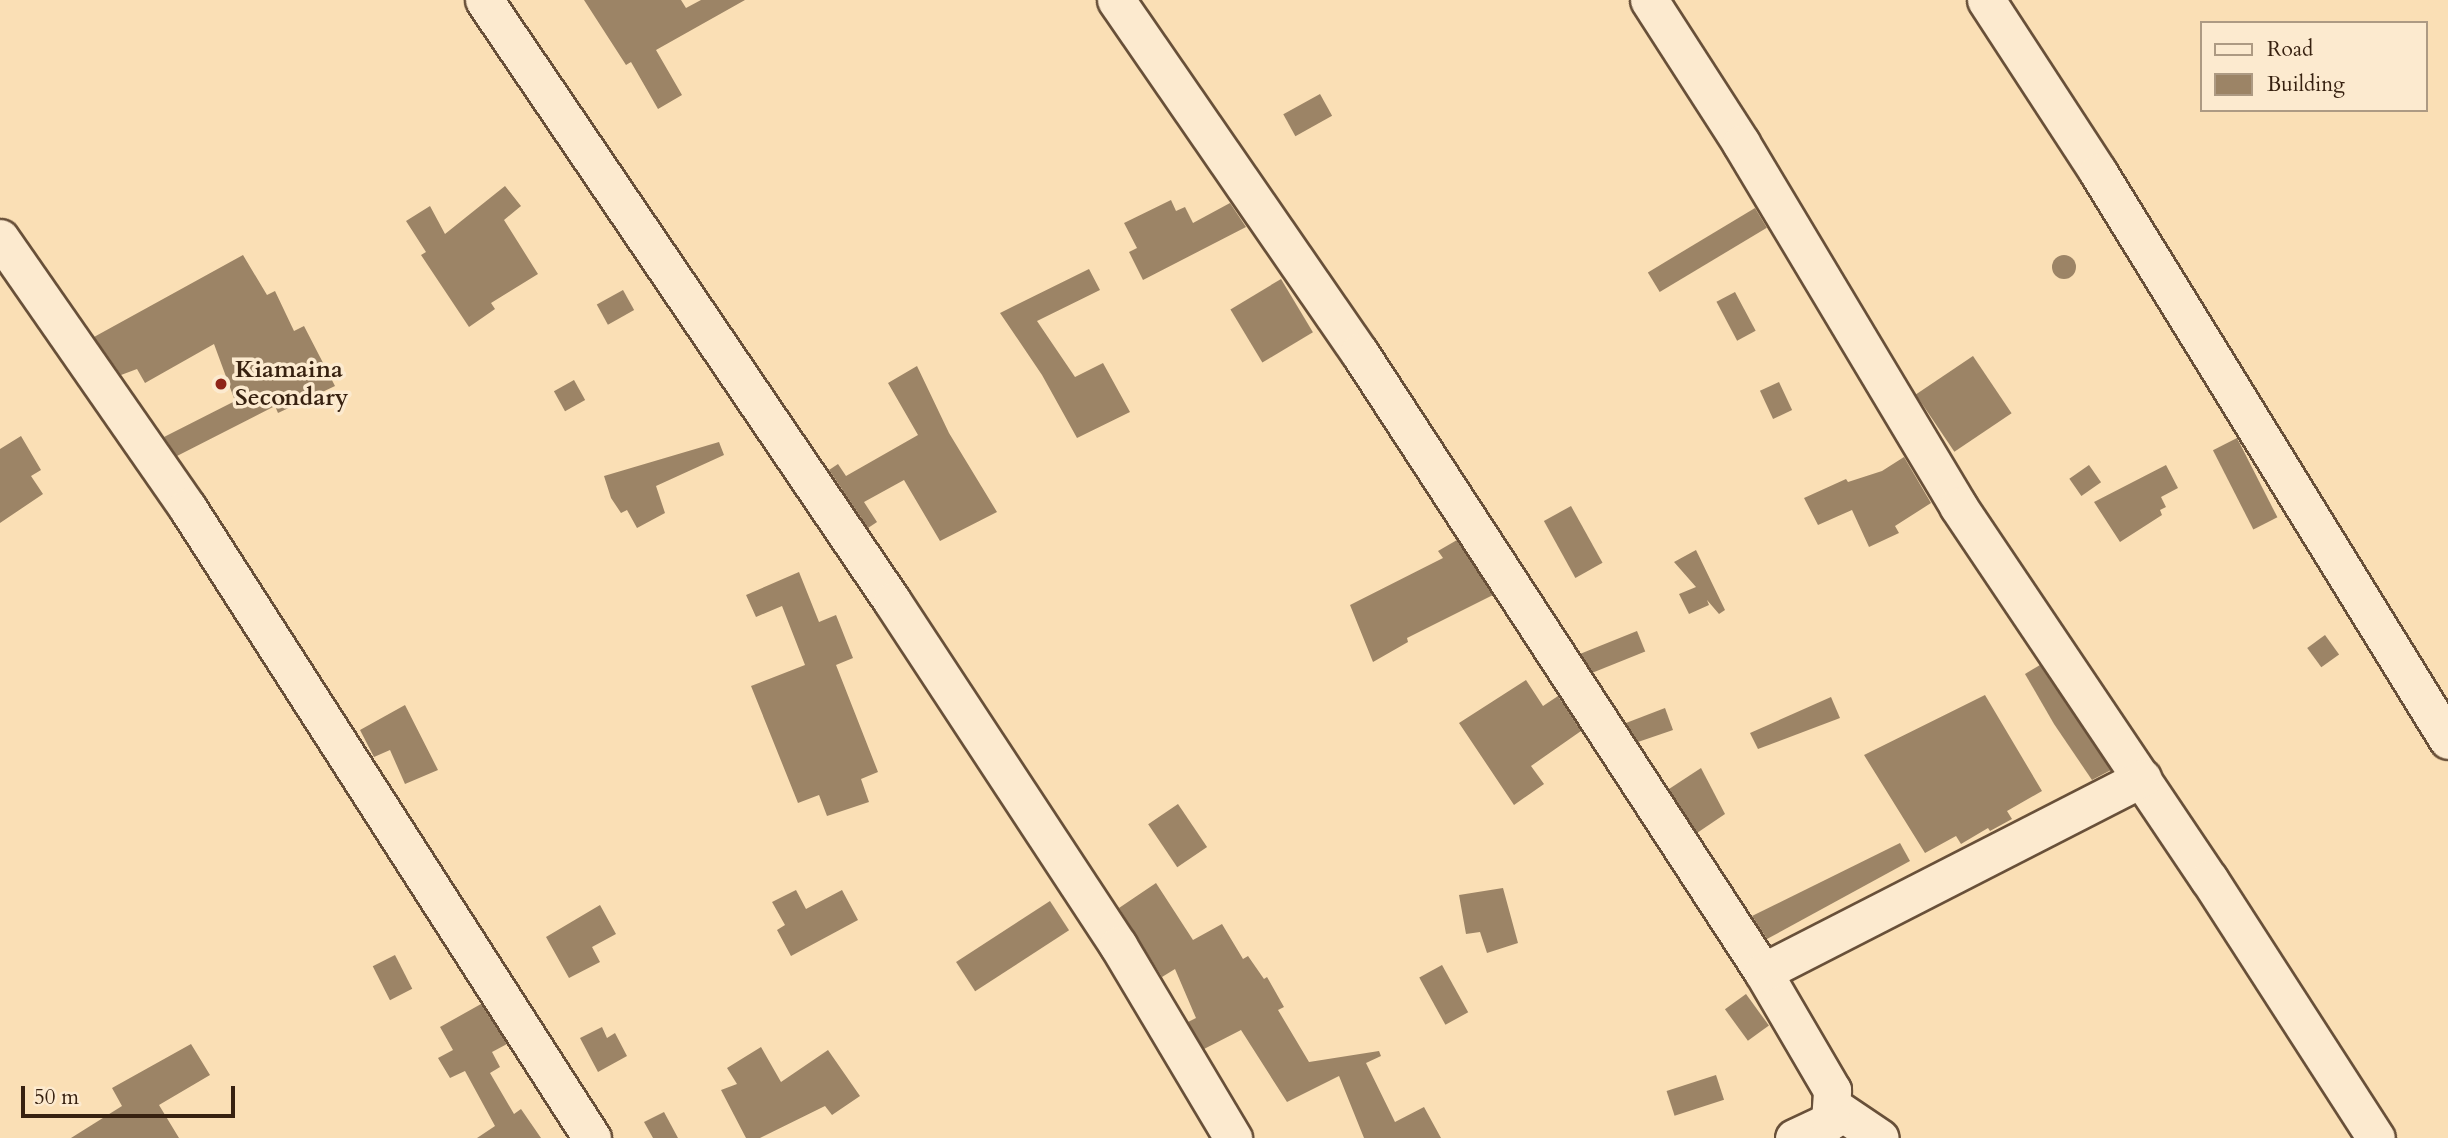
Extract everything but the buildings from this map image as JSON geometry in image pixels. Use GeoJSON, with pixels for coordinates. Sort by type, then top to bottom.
{"type":"FeatureCollection","features":[{"type":"Feature","properties":{"kind":"street"},"geometry":{"type":"LineString","coordinates":[[484,0],[900,612],[1118,945],[1233,1138]]}},
{"type":"Feature","properties":{"kind":"street"},"geometry":{"type":"LineString","coordinates":[[1116,0],[1359,352],[1763,972],[1832,1090],[1834,1107],[1830,1121],[1794,1138]]}},
{"type":"Feature","properties":{"kind":"street"},"geometry":{"type":"LineString","coordinates":[[1649,0],[1741,143],[1958,506],[2142,778],[2376,1138]]}},
{"type":"Feature","properties":{"kind":"street"},"geometry":{"type":"LineString","coordinates":[[1986,0],[2098,172],[2448,740]]}},
{"type":"Feature","properties":{"kind":"street"},"geometry":{"type":"LineString","coordinates":[[0,238],[187,507],[592,1138]]}},
{"type":"Feature","properties":{"kind":"street"},"geometry":{"type":"LineString","coordinates":[[1763,972],[2142,778]]}},
{"type":"Feature","properties":{"kind":"street"},"geometry":{"type":"LineString","coordinates":[[1834,1107],[1880,1138]]}},
{"type":"Feature","properties":{"kind":"place","name":"Kiamaina Secondary"},"geometry":{"type":"Point","coordinates":[221,384]}}]}
